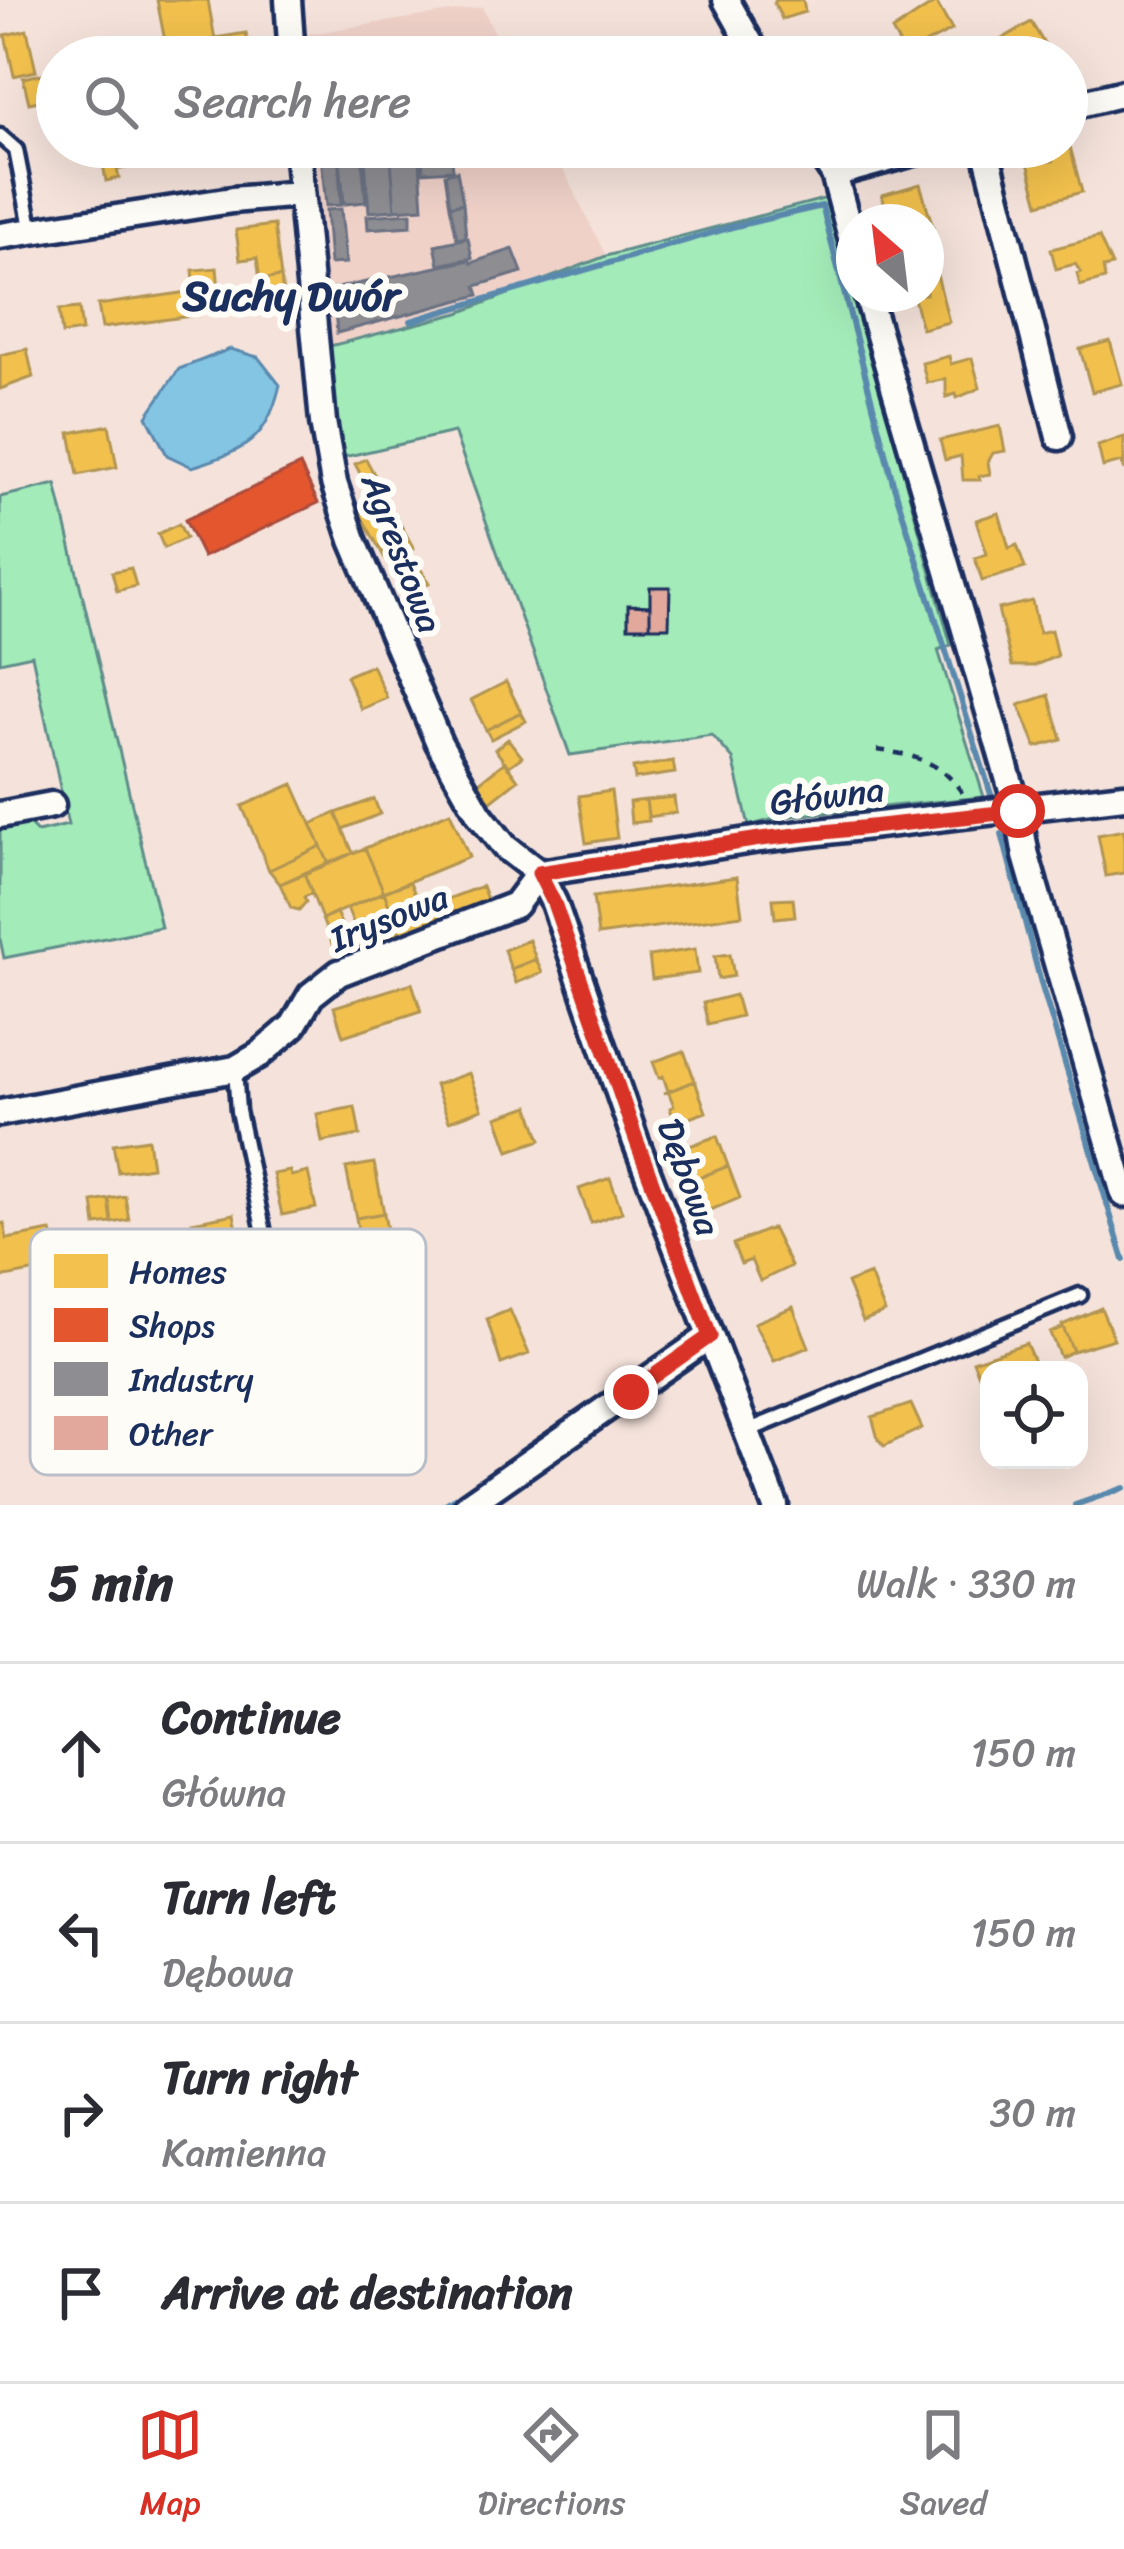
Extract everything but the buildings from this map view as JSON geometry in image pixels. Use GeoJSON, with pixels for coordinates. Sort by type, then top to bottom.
{"type":"FeatureCollection","features":[{"type":"Feature","properties":{"kind":"street"},"geometry":{"type":"LineString","coordinates":[[288,0],[291,36]]}},
{"type":"Feature","properties":{"kind":"street"},"geometry":{"type":"LineString","coordinates":[[726,0],[746,36]]}},
{"type":"Feature","properties":{"kind":"street"},"geometry":{"type":"LineString","coordinates":[[1088,102],[1124,93]]}},
{"type":"Feature","properties":{"kind":"street","name":"Agrestowa"},"geometry":{"type":"LineString","coordinates":[[298,168],[323,422],[334,483],[353,540],[440,743],[479,814],[505,847],[539,873]]}},
{"type":"Feature","properties":{"kind":"street"},"geometry":{"type":"LineString","coordinates":[[830,168],[842,204]]}},
{"type":"Feature","properties":{"kind":"street"},"geometry":{"type":"LineString","coordinates":[[834,174],[856,168]]}},
{"type":"Feature","properties":{"kind":"street"},"geometry":{"type":"LineString","coordinates":[[990,168],[1059,437]]}},
{"type":"Feature","properties":{"kind":"street"},"geometry":{"type":"LineString","coordinates":[[0,236],[300,194]]}},
{"type":"Feature","properties":{"kind":"street"},"geometry":{"type":"LineString","coordinates":[[872,312],[1124,1193]]}},
{"type":"Feature","properties":{"kind":"street","name":"Główna"},"geometry":{"type":"LineString","coordinates":[[539,873],[760,839],[1124,796]]}},
{"type":"Feature","properties":{"kind":"street"},"geometry":{"type":"LineString","coordinates":[[0,815],[52,805]]}},
{"type":"Feature","properties":{"kind":"street","name":"Irysowa"},"geometry":{"type":"LineString","coordinates":[[0,1113],[235,1070],[293,1025],[311,995],[339,973],[515,905],[539,873]]}},
{"type":"Feature","properties":{"kind":"street","name":"Dębowa"},"geometry":{"type":"LineString","coordinates":[[539,873],[775,1505]]}},
{"type":"Feature","properties":{"kind":"street"},"geometry":{"type":"LineString","coordinates":[[468,1505],[710,1336]]}},
{"type":"Feature","properties":{"kind":"lane"},"geometry":{"type":"LineString","coordinates":[[0,136],[16,150],[32,232]]}},
{"type":"Feature","properties":{"kind":"lane"},"geometry":{"type":"LineString","coordinates":[[235,1070],[238,1111],[263,1229]]}},
{"type":"Feature","properties":{"kind":"lane"},"geometry":{"type":"LineString","coordinates":[[746,1432],[1079,1295]]}},
{"type":"Feature","properties":{"kind":"path"},"geometry":{"type":"LineString","coordinates":[[877,750],[915,755],[938,766],[966,802]]}},
{"type":"Feature","properties":{"kind":"path"},"geometry":{"type":"LineString","coordinates":[[784,796],[787,820]]}},
{"type":"Feature","properties":{"kind":"shaded area"},"geometry":{"type":"Polygon","coordinates":[[[482,7],[496,36],[307,36],[482,7]]]}},
{"type":"Feature","properties":{"kind":"shaded area"},"geometry":{"type":"Polygon","coordinates":[[[313,168],[562,168],[606,256],[459,313],[328,347],[313,168]]]}},
{"type":"Feature","properties":{"kind":"green space"},"geometry":{"type":"Polygon","coordinates":[[[827,198],[836,230],[836,312],[859,312],[951,645],[938,650],[984,797],[781,817],[749,826],[733,759],[712,735],[570,755],[454,432],[331,460],[314,350],[459,313],[606,256],[827,198]]]}},
{"type":"Feature","properties":{"kind":"green space"},"geometry":{"type":"Polygon","coordinates":[[[56,484],[161,927],[4,958],[0,828],[27,822],[37,832],[68,825],[32,655],[0,662],[0,497],[56,484]]]}},
{"type":"Feature","properties":{"kind":"water"},"geometry":{"type":"Polygon","coordinates":[[[230,349],[258,357],[280,385],[274,404],[268,420],[250,441],[192,467],[167,455],[147,416],[179,369],[230,349]]]}},
{"type":"Feature","properties":{"kind":"waterway"},"geometry":{"type":"LineString","coordinates":[[411,321],[732,227],[822,206],[893,483],[994,804]]}},
{"type":"Feature","properties":{"kind":"waterway"},"geometry":{"type":"LineString","coordinates":[[1002,834],[1042,987],[1124,1260]]}},
{"type":"Feature","properties":{"kind":"waterway"},"geometry":{"type":"LineString","coordinates":[[444,1505],[496,1471]]}},
{"type":"Feature","properties":{"kind":"waterway"},"geometry":{"type":"LineString","coordinates":[[1075,1505],[1124,1488]]}},
{"type":"Feature","properties":{"kind":"district","name":"Suchy Dwór"},"geometry":{"type":"Point","coordinates":[291,296]}},
{"type":"Feature","properties":{"kind":"route"},"geometry":{"type":"LineString","coordinates":[[631,1392],[710,1336],[554,903],[539,873],[760,839],[1018,811]]}}]}
